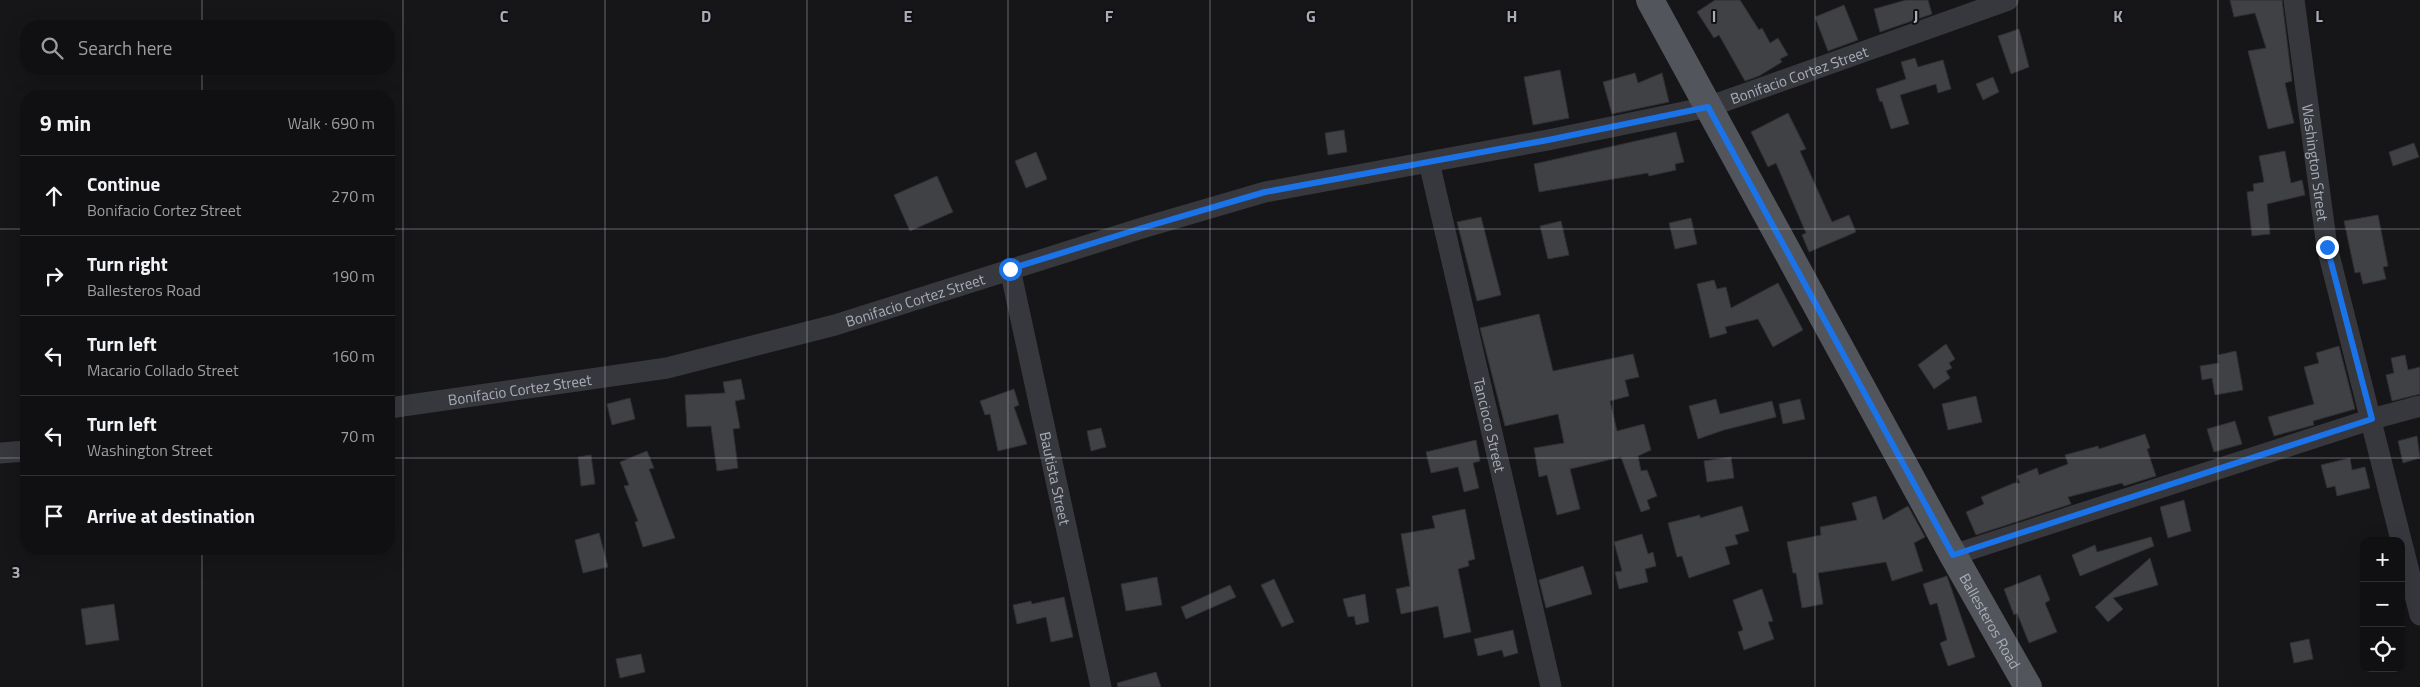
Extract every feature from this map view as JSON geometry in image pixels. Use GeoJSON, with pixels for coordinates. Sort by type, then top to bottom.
{"type":"FeatureCollection","features":[{"type":"Feature","properties":{"kind":"main road","name":"Ballesteros Road"},"geometry":{"type":"LineString","coordinates":[[1650,0],[1953,555],[2028,687]]}},
{"type":"Feature","properties":{"kind":"street","name":"Bonifacio Cortez Street"},"geometry":{"type":"LineString","coordinates":[[395,407],[667,368],[835,325],[1142,228],[1265,192],[1708,107],[2008,0]]}},
{"type":"Feature","properties":{"kind":"street","name":"Washington Street"},"geometry":{"type":"LineString","coordinates":[[2294,0],[2327,247],[2420,615]]}},
{"type":"Feature","properties":{"kind":"street","name":"Tancioco Street"},"geometry":{"type":"LineString","coordinates":[[1429,162],[1552,687]]}},
{"type":"Feature","properties":{"kind":"street","name":"Bautista Street"},"geometry":{"type":"LineString","coordinates":[[1010,269],[1101,687]]}},
{"type":"Feature","properties":{"kind":"street"},"geometry":{"type":"LineString","coordinates":[[1953,555],[2372,419],[2420,406]]}},
{"type":"Feature","properties":{"kind":"street"},"geometry":{"type":"LineString","coordinates":[[0,454],[20,452]]}},
{"type":"Feature","properties":{"kind":"building"},"geometry":{"type":"Polygon","coordinates":[[[1715,0],[1740,0],[1759,30],[1762,28],[1770,43],[1778,38],[1788,55],[1780,59],[1782,62],[1759,76],[1745,81],[1719,35],[1714,38],[1697,12],[1715,0]]]}},
{"type":"Feature","properties":{"kind":"building"},"geometry":{"type":"Polygon","coordinates":[[[1906,0],[1928,0],[1932,14],[1880,32],[1874,9],[1906,0]]]}},
{"type":"Feature","properties":{"kind":"building"},"geometry":{"type":"Polygon","coordinates":[[[2230,0],[2282,0],[2292,81],[2285,83],[2294,123],[2268,129],[2248,51],[2266,48],[2255,13],[2234,17],[2230,0]]]}},
{"type":"Feature","properties":{"kind":"building"},"geometry":{"type":"Polygon","coordinates":[[[1844,5],[1858,40],[1828,51],[1815,17],[1844,5]]]}},
{"type":"Feature","properties":{"kind":"building"},"geometry":{"type":"Polygon","coordinates":[[[2019,29],[2029,67],[2011,74],[1998,36],[2019,29]]]}},
{"type":"Feature","properties":{"kind":"building"},"geometry":{"type":"Polygon","coordinates":[[[1915,58],[1918,67],[1943,60],[1951,89],[1938,93],[1936,84],[1900,95],[1909,124],[1891,129],[1876,89],[1906,79],[1901,62],[1915,58]]]}},
{"type":"Feature","properties":{"kind":"building"},"geometry":{"type":"Polygon","coordinates":[[[1560,70],[1569,118],[1533,125],[1524,77],[1560,70]]]}},
{"type":"Feature","properties":{"kind":"building"},"geometry":{"type":"Polygon","coordinates":[[[1635,73],[1638,83],[1662,73],[1669,102],[1612,114],[1603,82],[1635,73]]]}},
{"type":"Feature","properties":{"kind":"building"},"geometry":{"type":"Polygon","coordinates":[[[1993,77],[1999,92],[1983,100],[1976,84],[1993,77]]]}},
{"type":"Feature","properties":{"kind":"building"},"geometry":{"type":"Polygon","coordinates":[[[1788,113],[1806,149],[1800,151],[1832,222],[1849,215],[1856,232],[1809,252],[1802,235],[1806,233],[1776,163],[1768,167],[1751,132],[1788,113]]]}},
{"type":"Feature","properties":{"kind":"building"},"geometry":{"type":"Polygon","coordinates":[[[1344,130],[1347,152],[1328,155],[1325,133],[1344,130]]]}},
{"type":"Feature","properties":{"kind":"building"},"geometry":{"type":"Polygon","coordinates":[[[1676,132],[1684,162],[1675,164],[1676,170],[1649,176],[1648,173],[1539,192],[1534,164],[1676,132]]]}},
{"type":"Feature","properties":{"kind":"building"},"geometry":{"type":"Polygon","coordinates":[[[2414,143],[2419,157],[2393,166],[2389,152],[2414,143]]]}},
{"type":"Feature","properties":{"kind":"building"},"geometry":{"type":"Polygon","coordinates":[[[2285,151],[2291,183],[2302,180],[2305,195],[2267,204],[2270,234],[2252,236],[2247,192],[2254,191],[2253,184],[2264,182],[2259,156],[2285,151]]]}},
{"type":"Feature","properties":{"kind":"building"},"geometry":{"type":"Polygon","coordinates":[[[1036,152],[1047,179],[1026,188],[1015,161],[1036,152]]]}},
{"type":"Feature","properties":{"kind":"building"},"geometry":{"type":"Polygon","coordinates":[[[937,176],[953,212],[910,231],[894,195],[937,176]]]}},
{"type":"Feature","properties":{"kind":"building"},"geometry":{"type":"Polygon","coordinates":[[[2378,215],[2388,266],[2383,267],[2386,279],[2363,284],[2360,272],[2355,273],[2344,221],[2378,215]]]}},
{"type":"Feature","properties":{"kind":"building"},"geometry":{"type":"Polygon","coordinates":[[[1481,217],[1501,295],[1477,301],[1457,222],[1481,217]]]}},
{"type":"Feature","properties":{"kind":"building"},"geometry":{"type":"Polygon","coordinates":[[[1691,218],[1697,244],[1675,249],[1669,223],[1691,218]]]}},
{"type":"Feature","properties":{"kind":"building"},"geometry":{"type":"Polygon","coordinates":[[[1561,221],[1569,255],[1548,259],[1540,226],[1561,221]]]}},
{"type":"Feature","properties":{"kind":"building"},"geometry":{"type":"Polygon","coordinates":[[[1714,280],[1717,289],[1726,287],[1731,308],[1778,283],[1803,330],[1773,347],[1758,319],[1725,327],[1727,333],[1710,338],[1697,284],[1714,280]]]}},
{"type":"Feature","properties":{"kind":"building"},"geometry":{"type":"Polygon","coordinates":[[[1539,314],[1553,371],[1633,354],[1639,377],[1625,380],[1629,396],[1610,401],[1617,431],[1644,424],[1651,450],[1638,456],[1641,471],[1647,470],[1657,496],[1647,500],[1650,509],[1641,512],[1621,457],[1570,469],[1580,509],[1557,515],[1547,475],[1539,477],[1534,448],[1564,443],[1558,414],[1505,426],[1480,328],[1539,314]]]}},
{"type":"Feature","properties":{"kind":"building"},"geometry":{"type":"Polygon","coordinates":[[[1946,344],[1955,359],[1949,363],[1952,368],[1946,371],[1950,378],[1934,389],[1918,365],[1946,344]]]}},
{"type":"Feature","properties":{"kind":"building"},"geometry":{"type":"Polygon","coordinates":[[[2339,346],[2355,409],[2313,421],[2314,425],[2274,436],[2268,417],[2314,404],[2304,367],[2319,363],[2316,353],[2339,346]]]}},
{"type":"Feature","properties":{"kind":"building"},"geometry":{"type":"Polygon","coordinates":[[[2236,351],[2243,390],[2215,395],[2212,378],[2202,380],[2200,366],[2219,363],[2218,355],[2236,351]]]}},
{"type":"Feature","properties":{"kind":"building"},"geometry":{"type":"Polygon","coordinates":[[[2405,355],[2408,370],[2420,367],[2420,394],[2392,401],[2386,375],[2394,373],[2391,358],[2405,355]]]}},
{"type":"Feature","properties":{"kind":"building"},"geometry":{"type":"Polygon","coordinates":[[[741,379],[745,399],[735,401],[740,428],[733,429],[738,468],[717,471],[711,426],[687,427],[685,395],[725,393],[723,382],[741,379]]]}},
{"type":"Feature","properties":{"kind":"building"},"geometry":{"type":"Polygon","coordinates":[[[1014,389],[1019,405],[1014,407],[1027,444],[998,451],[990,414],[985,415],[980,401],[1014,389]]]}},
{"type":"Feature","properties":{"kind":"building"},"geometry":{"type":"Polygon","coordinates":[[[1976,396],[1982,422],[1948,430],[1942,404],[1976,396]]]}},
{"type":"Feature","properties":{"kind":"building"},"geometry":{"type":"Polygon","coordinates":[[[630,398],[635,419],[612,425],[607,404],[630,398]]]}},
{"type":"Feature","properties":{"kind":"building"},"geometry":{"type":"Polygon","coordinates":[[[1716,399],[1720,414],[1772,401],[1776,417],[1724,430],[1698,439],[1689,406],[1716,399]]]}},
{"type":"Feature","properties":{"kind":"building"},"geometry":{"type":"Polygon","coordinates":[[[1800,399],[1805,419],[1783,424],[1779,404],[1800,399]]]}},
{"type":"Feature","properties":{"kind":"building"},"geometry":{"type":"Polygon","coordinates":[[[2235,421],[2242,444],[2214,452],[2207,429],[2235,421]]]}},
{"type":"Feature","properties":{"kind":"building"},"geometry":{"type":"Polygon","coordinates":[[[1101,428],[1106,447],[1091,451],[1087,431],[1101,428]]]}},
{"type":"Feature","properties":{"kind":"building"},"geometry":{"type":"Polygon","coordinates":[[[2145,434],[2150,448],[2147,449],[2156,476],[2124,486],[2122,483],[2068,497],[2071,504],[1976,535],[1966,512],[1984,504],[1981,497],[2014,483],[2020,483],[2017,476],[2037,468],[2039,475],[2068,464],[2065,455],[2098,446],[2099,449],[2145,434]]]}},
{"type":"Feature","properties":{"kind":"building"},"geometry":{"type":"Polygon","coordinates":[[[2417,436],[2420,458],[2403,463],[2398,441],[2417,436]]]}},
{"type":"Feature","properties":{"kind":"building"},"geometry":{"type":"Polygon","coordinates":[[[1476,440],[1480,461],[1473,463],[1479,488],[1464,492],[1458,467],[1431,473],[1426,452],[1476,440]]]}},
{"type":"Feature","properties":{"kind":"building"},"geometry":{"type":"Polygon","coordinates":[[[647,451],[654,468],[649,469],[675,538],[643,547],[635,522],[638,521],[624,486],[629,485],[620,462],[647,451]]]}},
{"type":"Feature","properties":{"kind":"building"},"geometry":{"type":"Polygon","coordinates":[[[591,455],[595,484],[581,486],[578,457],[591,455]]]}},
{"type":"Feature","properties":{"kind":"building"},"geometry":{"type":"Polygon","coordinates":[[[1731,457],[1734,478],[1707,482],[1704,461],[1731,457]]]}},
{"type":"Feature","properties":{"kind":"building"},"geometry":{"type":"Polygon","coordinates":[[[2350,458],[2352,470],[2365,467],[2370,488],[2337,496],[2335,486],[2327,488],[2321,465],[2350,458]]]}},
{"type":"Feature","properties":{"kind":"building"},"geometry":{"type":"Polygon","coordinates":[[[1876,496],[1883,520],[1908,506],[1925,537],[1914,543],[1923,571],[1892,581],[1886,562],[1818,573],[1823,604],[1802,608],[1796,573],[1793,573],[1787,542],[1821,535],[1820,527],[1857,520],[1852,503],[1876,496]]]}},
{"type":"Feature","properties":{"kind":"building"},"geometry":{"type":"Polygon","coordinates":[[[2184,500],[2191,531],[2168,538],[2160,507],[2184,500]]]}},
{"type":"Feature","properties":{"kind":"building"},"geometry":{"type":"Polygon","coordinates":[[[1742,506],[1749,531],[1735,535],[1738,544],[1725,547],[1730,564],[1689,578],[1682,556],[1677,557],[1668,523],[1700,515],[1700,518],[1742,506]]]}},
{"type":"Feature","properties":{"kind":"building"},"geometry":{"type":"Polygon","coordinates":[[[1465,509],[1475,559],[1468,561],[1469,566],[1458,569],[1471,632],[1444,638],[1438,606],[1401,614],[1396,589],[1410,586],[1401,534],[1435,528],[1432,516],[1465,509]]]}},
{"type":"Feature","properties":{"kind":"building"},"geometry":{"type":"Polygon","coordinates":[[[599,533],[608,567],[583,573],[575,540],[599,533]]]}},
{"type":"Feature","properties":{"kind":"building"},"geometry":{"type":"Polygon","coordinates":[[[1642,534],[1648,554],[1653,552],[1656,566],[1645,569],[1648,582],[1619,589],[1615,572],[1622,571],[1614,542],[1642,534]]]}},
{"type":"Feature","properties":{"kind":"building"},"geometry":{"type":"Polygon","coordinates":[[[2151,537],[2154,546],[2080,576],[2072,555],[2095,545],[2097,552],[2151,537]]]}},
{"type":"Feature","properties":{"kind":"building"},"geometry":{"type":"Polygon","coordinates":[[[2150,558],[2158,585],[2113,598],[2123,609],[2108,622],[2095,607],[2150,558]]]}},
{"type":"Feature","properties":{"kind":"building"},"geometry":{"type":"Polygon","coordinates":[[[1583,566],[1592,594],[1546,608],[1539,580],[1583,566]]]}},
{"type":"Feature","properties":{"kind":"building"},"geometry":{"type":"Polygon","coordinates":[[[2040,575],[2050,600],[2045,603],[2057,632],[2029,643],[2017,613],[2014,615],[2004,589],[2040,575]]]}},
{"type":"Feature","properties":{"kind":"building"},"geometry":{"type":"Polygon","coordinates":[[[1947,576],[1975,657],[1948,666],[1940,643],[1947,640],[1937,603],[1930,605],[1923,584],[1947,576]]]}},
{"type":"Feature","properties":{"kind":"building"},"geometry":{"type":"Polygon","coordinates":[[[1157,577],[1162,605],[1126,611],[1121,584],[1157,577]]]}},
{"type":"Feature","properties":{"kind":"building"},"geometry":{"type":"Polygon","coordinates":[[[1274,579],[1294,622],[1282,627],[1261,585],[1274,579]]]}},
{"type":"Feature","properties":{"kind":"building"},"geometry":{"type":"Polygon","coordinates":[[[1230,585],[1236,597],[1186,619],[1181,607],[1230,585]]]}},
{"type":"Feature","properties":{"kind":"building"},"geometry":{"type":"Polygon","coordinates":[[[1762,589],[1773,621],[1768,622],[1774,639],[1744,650],[1738,632],[1743,630],[1733,600],[1762,589]]]}},
{"type":"Feature","properties":{"kind":"building"},"geometry":{"type":"Polygon","coordinates":[[[1365,594],[1369,622],[1356,625],[1354,616],[1348,617],[1343,599],[1365,594]]]}},
{"type":"Feature","properties":{"kind":"building"},"geometry":{"type":"Polygon","coordinates":[[[1064,597],[1073,637],[1051,642],[1046,617],[1017,624],[1013,605],[1031,601],[1032,604],[1064,597]]]}},
{"type":"Feature","properties":{"kind":"building"},"geometry":{"type":"Polygon","coordinates":[[[114,604],[119,640],[86,645],[81,609],[114,604]]]}},
{"type":"Feature","properties":{"kind":"building"},"geometry":{"type":"Polygon","coordinates":[[[1513,630],[1518,653],[1504,657],[1502,650],[1478,656],[1474,639],[1513,630]]]}},
{"type":"Feature","properties":{"kind":"building"},"geometry":{"type":"Polygon","coordinates":[[[2309,639],[2313,659],[2294,663],[2290,643],[2309,639]]]}},
{"type":"Feature","properties":{"kind":"building"},"geometry":{"type":"Polygon","coordinates":[[[641,654],[645,672],[620,678],[616,659],[641,654]]]}},
{"type":"Feature","properties":{"kind":"building"},"geometry":{"type":"Polygon","coordinates":[[[1156,672],[1161,687],[1118,687],[1117,683],[1156,672]]]}},
{"type":"Feature","properties":{"kind":"route"},"geometry":{"type":"LineString","coordinates":[[1010,269],[1265,192],[1548,140],[1708,107],[1953,555],[2372,419],[2327,247]]}}]}
